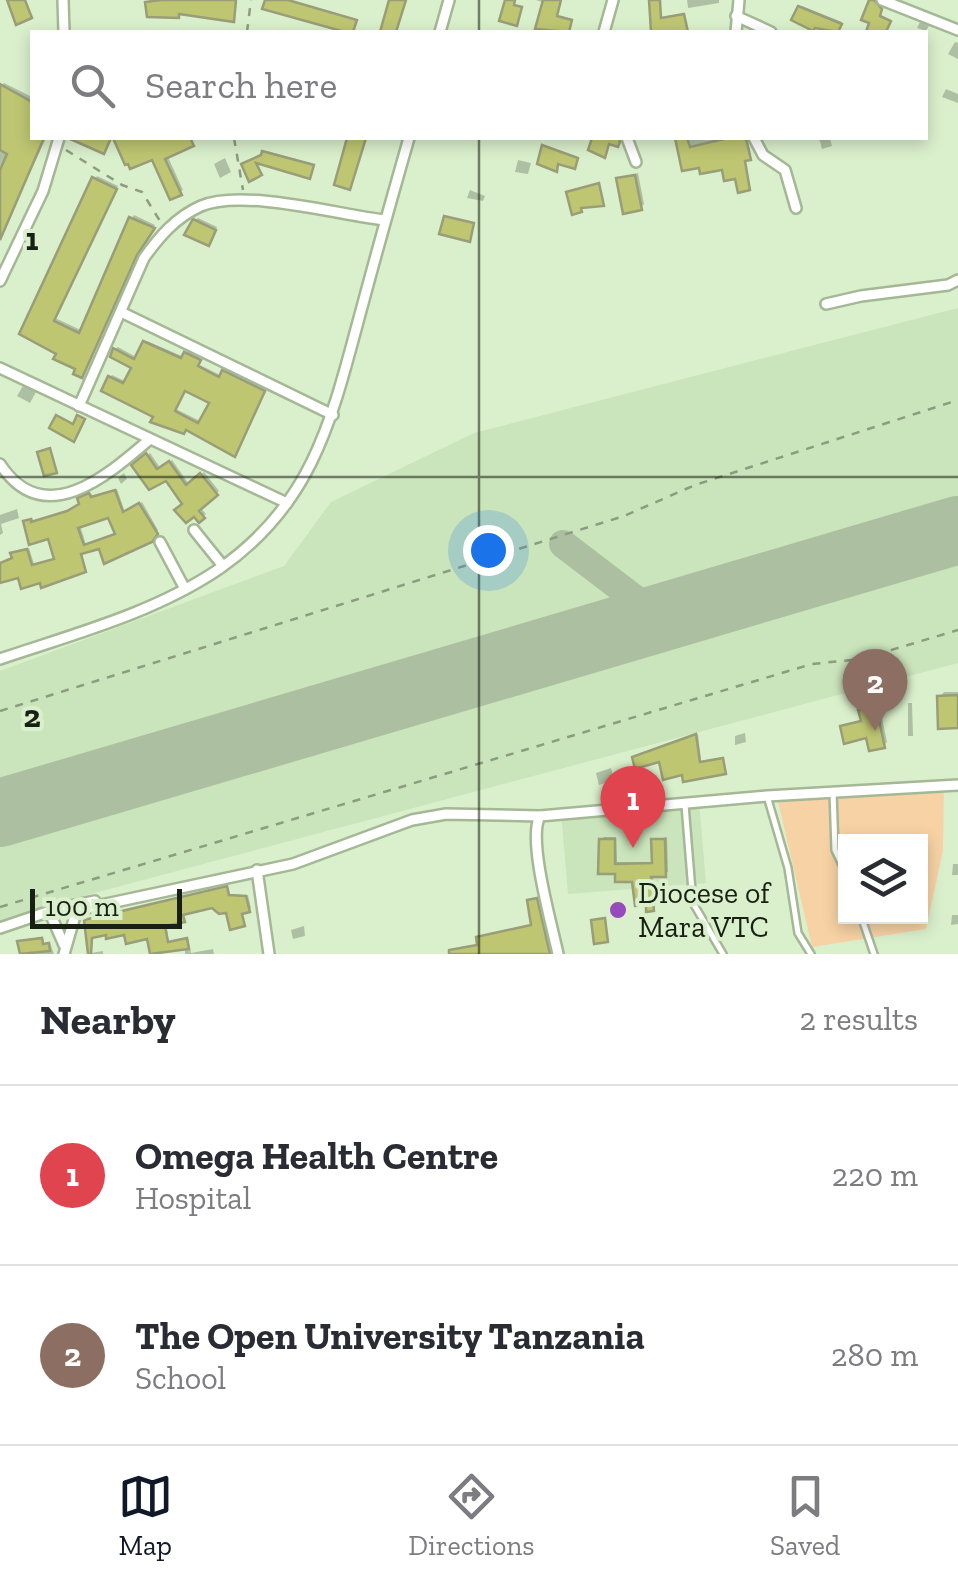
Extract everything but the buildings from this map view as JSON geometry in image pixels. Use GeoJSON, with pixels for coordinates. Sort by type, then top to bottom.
{"type":"FeatureCollection","features":[{"type":"Feature","properties":{"kind":"street"},"geometry":{"type":"LineString","coordinates":[[63,0],[64,30]]}},
{"type":"Feature","properties":{"kind":"street"},"geometry":{"type":"LineString","coordinates":[[441,30],[449,0]]}},
{"type":"Feature","properties":{"kind":"street"},"geometry":{"type":"LineString","coordinates":[[605,30],[613,0]]}},
{"type":"Feature","properties":{"kind":"street"},"geometry":{"type":"LineString","coordinates":[[736,30],[739,0]]}},
{"type":"Feature","properties":{"kind":"street"},"geometry":{"type":"LineString","coordinates":[[882,0],[958,30]]}},
{"type":"Feature","properties":{"kind":"street"},"geometry":{"type":"LineString","coordinates":[[736,16],[767,30]]}},
{"type":"Feature","properties":{"kind":"street"},"geometry":{"type":"LineString","coordinates":[[0,659],[136,612],[185,589],[223,566],[269,526],[314,458],[332,415],[407,140]]}},
{"type":"Feature","properties":{"kind":"street"},"geometry":{"type":"LineString","coordinates":[[628,140],[636,162]]}},
{"type":"Feature","properties":{"kind":"street"},"geometry":{"type":"LineString","coordinates":[[755,140],[764,155],[786,170],[796,208]]}},
{"type":"Feature","properties":{"kind":"street"},"geometry":{"type":"LineString","coordinates":[[0,281],[43,191],[58,142]]}},
{"type":"Feature","properties":{"kind":"street"},"geometry":{"type":"LineString","coordinates":[[79,406],[144,258],[167,230],[204,205],[245,200],[385,220]]}},
{"type":"Feature","properties":{"kind":"street"},"geometry":{"type":"LineString","coordinates":[[826,304],[948,285],[958,280]]}},
{"type":"Feature","properties":{"kind":"street"},"geometry":{"type":"LineString","coordinates":[[121,312],[332,415]]}},
{"type":"Feature","properties":{"kind":"street"},"geometry":{"type":"LineString","coordinates":[[0,368],[287,503]]}},
{"type":"Feature","properties":{"kind":"street"},"geometry":{"type":"LineString","coordinates":[[0,464],[18,485],[35,496],[48,498],[104,478],[150,439]]}},
{"type":"Feature","properties":{"kind":"street"},"geometry":{"type":"LineString","coordinates":[[194,530],[223,566]]}},
{"type":"Feature","properties":{"kind":"street"},"geometry":{"type":"LineString","coordinates":[[160,542],[185,589]]}},
{"type":"Feature","properties":{"kind":"street"},"geometry":{"type":"LineString","coordinates":[[64,950],[77,913],[108,902],[308,860],[412,820],[446,814],[540,816],[767,796],[958,786]]}},
{"type":"Feature","properties":{"kind":"street"},"geometry":{"type":"LineString","coordinates":[[540,816],[535,824],[538,849],[558,954]]}},
{"type":"Feature","properties":{"kind":"street"},"geometry":{"type":"LineString","coordinates":[[258,870],[269,954]]}},
{"type":"Feature","properties":{"kind":"street"},"geometry":{"type":"LineString","coordinates":[[0,928],[49,911],[91,901],[108,902]]}},
{"type":"Feature","properties":{"kind":"street"},"geometry":{"type":"LineString","coordinates":[[49,911],[64,950]]}},
{"type":"Feature","properties":{"kind":"lane"},"geometry":{"type":"LineString","coordinates":[[833,792],[834,850],[838,858]]}},
{"type":"Feature","properties":{"kind":"lane"},"geometry":{"type":"LineString","coordinates":[[767,796],[788,868],[798,933],[811,954]]}},
{"type":"Feature","properties":{"kind":"lane"},"geometry":{"type":"LineString","coordinates":[[685,806],[692,903],[724,954]]}},
{"type":"Feature","properties":{"kind":"lane"},"geometry":{"type":"LineString","coordinates":[[864,924],[874,954]]}},
{"type":"Feature","properties":{"kind":"path"},"geometry":{"type":"LineString","coordinates":[[247,30],[251,0]]}},
{"type":"Feature","properties":{"kind":"path"},"geometry":{"type":"LineString","coordinates":[[234,140],[245,200]]}},
{"type":"Feature","properties":{"kind":"path"},"geometry":{"type":"LineString","coordinates":[[58,142],[122,185],[142,192],[167,230]]}},
{"type":"Feature","properties":{"kind":"path"},"geometry":{"type":"LineString","coordinates":[[0,711],[624,516],[696,485],[958,400]]}},
{"type":"Feature","properties":{"kind":"path"},"geometry":{"type":"LineString","coordinates":[[0,908],[812,664],[860,659],[958,630]]}},
{"type":"Feature","properties":{"kind":"shaded area"},"geometry":{"type":"Polygon","coordinates":[[[958,308],[958,663],[53,904],[0,922],[0,671],[284,566],[331,502],[474,433],[958,308]]]}},
{"type":"Feature","properties":{"kind":"shaded area"},"geometry":{"type":"Polygon","coordinates":[[[944,782],[943,851],[928,920],[928,834],[838,834],[838,924],[927,924],[926,929],[812,947],[776,793],[944,782]]]}},
{"type":"Feature","properties":{"kind":"shaded area"},"geometry":{"type":"Polygon","coordinates":[[[699,801],[706,883],[568,894],[561,812],[699,801]]]}},
{"type":"Feature","properties":{"kind":"taxiway"},"geometry":{"type":"LineString","coordinates":[[563,544],[660,618]]}},
{"type":"Feature","properties":{"kind":"runway"},"geometry":{"type":"LineString","coordinates":[[0,813],[958,530]]}},
{"type":"Feature","properties":{"kind":"place","name":"The Open University Tanzania"},"geometry":{"type":"Point","coordinates":[875,731]}},
{"type":"Feature","properties":{"kind":"place","name":"Omega Health Centre"},"geometry":{"type":"Point","coordinates":[633,848]}},
{"type":"Feature","properties":{"kind":"place","name":"Diocese of Mara VTC"},"geometry":{"type":"Point","coordinates":[618,910]}}]}
